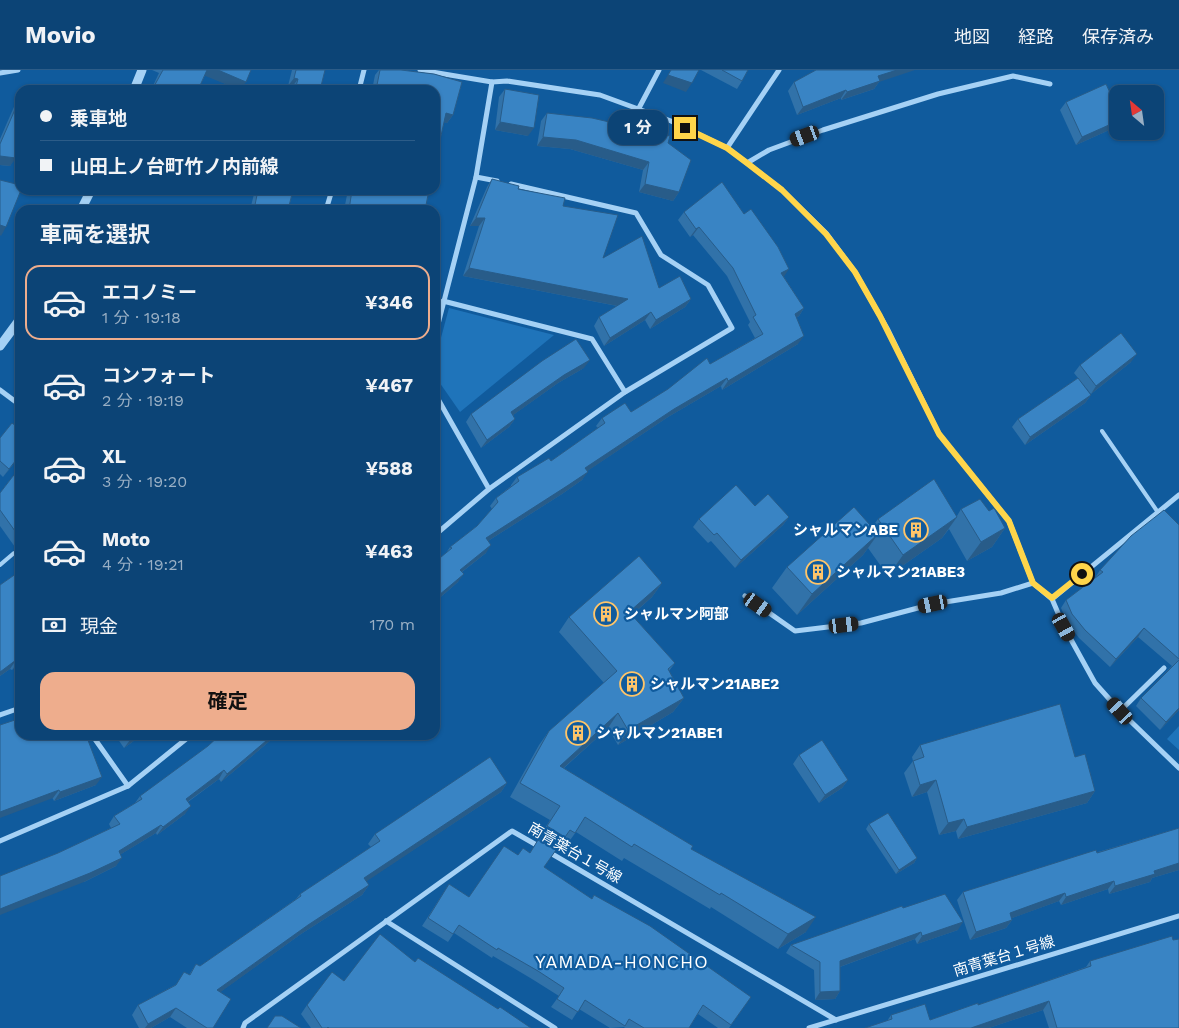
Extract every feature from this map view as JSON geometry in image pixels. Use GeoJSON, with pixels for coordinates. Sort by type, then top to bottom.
{"type":"FeatureCollection","features":[{"type":"Feature","properties":{"kind":"street"},"geometry":{"type":"LineString","coordinates":[[0,73],[18,70]]}},
{"type":"Feature","properties":{"kind":"street"},"geometry":{"type":"LineString","coordinates":[[136,85],[142,70]]}},
{"type":"Feature","properties":{"kind":"street"},"geometry":{"type":"LineString","coordinates":[[360,85],[364,70]]}},
{"type":"Feature","properties":{"kind":"street"},"geometry":{"type":"LineString","coordinates":[[420,70],[492,82],[507,80],[600,95],[640,108],[727,148],[782,190],[826,234],[855,272],[888,330],[939,434],[1009,521],[1033,583],[1052,598],[1064,627],[1095,683],[1120,711],[1179,768]]}},
{"type":"Feature","properties":{"kind":"street"},"geometry":{"type":"LineString","coordinates":[[640,108],[659,70]]}},
{"type":"Feature","properties":{"kind":"street"},"geometry":{"type":"LineString","coordinates":[[727,148],[779,70]]}},
{"type":"Feature","properties":{"kind":"street"},"geometry":{"type":"LineString","coordinates":[[747,163],[769,150],[823,130],[1012,73],[1050,84]]}},
{"type":"Feature","properties":{"kind":"street"},"geometry":{"type":"LineString","coordinates":[[440,314],[476,176],[492,82]]}},
{"type":"Feature","properties":{"kind":"street"},"geometry":{"type":"LineString","coordinates":[[440,531],[489,488],[625,392],[732,328],[708,284],[662,255],[636,213],[476,176]]}},
{"type":"Feature","properties":{"kind":"street"},"geometry":{"type":"LineString","coordinates":[[443,301],[592,340],[625,392]]}},
{"type":"Feature","properties":{"kind":"street"},"geometry":{"type":"LineString","coordinates":[[0,346],[15,325]]}},
{"type":"Feature","properties":{"kind":"street"},"geometry":{"type":"LineString","coordinates":[[0,390],[15,401]]}},
{"type":"Feature","properties":{"kind":"street"},"geometry":{"type":"LineString","coordinates":[[440,404],[489,488]]}},
{"type":"Feature","properties":{"kind":"street"},"geometry":{"type":"LineString","coordinates":[[1052,598],[1179,495]]}},
{"type":"Feature","properties":{"kind":"street"},"geometry":{"type":"LineString","coordinates":[[745,596],[795,631],[861,623],[901,610],[1001,593],[1033,583]]}},
{"type":"Feature","properties":{"kind":"street"},"geometry":{"type":"LineString","coordinates":[[1120,711],[1164,668]]}},
{"type":"Feature","properties":{"kind":"street"},"geometry":{"type":"LineString","coordinates":[[0,715],[15,710]]}},
{"type":"Feature","properties":{"kind":"street"},"geometry":{"type":"LineString","coordinates":[[96,740],[128,786]]}},
{"type":"Feature","properties":{"kind":"street"},"geometry":{"type":"LineString","coordinates":[[0,842],[128,786],[185,740]]}},
{"type":"Feature","properties":{"kind":"street","name":"南青葉台１号線"},"geometry":{"type":"LineString","coordinates":[[243,1028],[245,1023],[512,831],[836,1020]]}},
{"type":"Feature","properties":{"kind":"street","name":"南青葉台１号線"},"geometry":{"type":"LineString","coordinates":[[809,1028],[1179,916]]}},
{"type":"Feature","properties":{"kind":"street"},"geometry":{"type":"LineString","coordinates":[[386,922],[556,1028]]}},
{"type":"Feature","properties":{"kind":"lane"},"geometry":{"type":"LineString","coordinates":[[1102,431],[1157,511]]}},
{"type":"Feature","properties":{"kind":"lane"},"geometry":{"type":"LineString","coordinates":[[0,565],[14,553]]}},
{"type":"Feature","properties":{"kind":"shaded area"},"geometry":{"type":"Polygon","coordinates":[[[449,308],[554,335],[460,412],[440,383],[440,341],[449,308]]]}},
{"type":"Feature","properties":{"kind":"shaded area"},"geometry":{"type":"Polygon","coordinates":[[[1179,726],[1179,750],[1167,739],[1179,726]]]}},
{"type":"Feature","properties":{"kind":"building"},"geometry":{"type":"Polygon","coordinates":[[[163,70],[207,70],[200,85],[155,85],[163,70]]]}},
{"type":"Feature","properties":{"kind":"building"},"geometry":{"type":"Polygon","coordinates":[[[218,70],[251,70],[246,82],[218,70]]]}},
{"type":"Feature","properties":{"kind":"building"},"geometry":{"type":"Polygon","coordinates":[[[296,70],[325,70],[321,85],[296,85],[298,79],[294,78],[296,70]]]}},
{"type":"Feature","properties":{"kind":"building"},"geometry":{"type":"Polygon","coordinates":[[[380,70],[401,70],[434,74],[462,82],[453,115],[446,113],[440,140],[440,85],[377,85],[380,70]]]}},
{"type":"Feature","properties":{"kind":"building"},"geometry":{"type":"Polygon","coordinates":[[[671,70],[699,70],[692,83],[668,75],[671,70]]]}},
{"type":"Feature","properties":{"kind":"building"},"geometry":{"type":"Polygon","coordinates":[[[722,70],[748,70],[742,81],[722,70]]]}},
{"type":"Feature","properties":{"kind":"building"},"geometry":{"type":"Polygon","coordinates":[[[816,70],[897,70],[878,76],[880,81],[847,92],[846,90],[803,107],[794,82],[816,70]]]}},
{"type":"Feature","properties":{"kind":"building"},"geometry":{"type":"Polygon","coordinates":[[[1106,84],[1109,90],[1109,125],[1082,137],[1066,102],[1106,84]]]}},
{"type":"Feature","properties":{"kind":"building"},"geometry":{"type":"Polygon","coordinates":[[[505,89],[539,95],[534,128],[500,122],[505,89]]]}},
{"type":"Feature","properties":{"kind":"building"},"geometry":{"type":"Polygon","coordinates":[[[15,110],[15,158],[0,156],[0,144],[15,110]]]}},
{"type":"Feature","properties":{"kind":"building"},"geometry":{"type":"Polygon","coordinates":[[[547,113],[592,118],[670,136],[668,143],[691,160],[679,192],[645,184],[649,162],[576,140],[543,137],[547,113]]]}},
{"type":"Feature","properties":{"kind":"building"},"geometry":{"type":"Polygon","coordinates":[[[492,179],[519,186],[518,189],[565,198],[563,206],[618,215],[603,258],[642,236],[659,288],[680,276],[691,299],[656,320],[651,312],[610,338],[599,317],[628,299],[469,268],[485,218],[476,218],[492,179]]]}},
{"type":"Feature","properties":{"kind":"building"},"geometry":{"type":"Polygon","coordinates":[[[0,180],[15,184],[15,195],[19,195],[6,227],[0,225],[0,180]]]}},
{"type":"Feature","properties":{"kind":"building"},"geometry":{"type":"Polygon","coordinates":[[[722,182],[744,214],[751,209],[778,247],[789,269],[781,273],[804,308],[795,314],[804,336],[728,381],[727,378],[674,409],[585,468],[588,472],[486,538],[491,545],[460,570],[464,574],[440,594],[440,558],[452,548],[450,547],[477,526],[498,502],[496,498],[519,481],[517,477],[549,458],[551,461],[605,423],[602,418],[625,403],[631,412],[668,389],[707,358],[710,364],[763,334],[753,317],[756,315],[733,268],[699,227],[696,229],[684,212],[722,182]]]}},
{"type":"Feature","properties":{"kind":"building"},"geometry":{"type":"Polygon","coordinates":[[[257,195],[292,195],[289,205],[255,205],[257,195]]]}},
{"type":"Feature","properties":{"kind":"building"},"geometry":{"type":"Polygon","coordinates":[[[351,195],[428,195],[426,205],[350,205],[351,195]]]}},
{"type":"Feature","properties":{"kind":"building"},"geometry":{"type":"Polygon","coordinates":[[[1121,333],[1137,354],[1096,386],[1080,365],[1121,333]]]}},
{"type":"Feature","properties":{"kind":"building"},"geometry":{"type":"Polygon","coordinates":[[[576,339],[590,360],[564,375],[511,412],[515,419],[487,440],[471,414],[542,361],[576,339]]]}},
{"type":"Feature","properties":{"kind":"building"},"geometry":{"type":"Polygon","coordinates":[[[1078,378],[1091,395],[1030,437],[1018,419],[1078,378]]]}},
{"type":"Feature","properties":{"kind":"building"},"geometry":{"type":"Polygon","coordinates":[[[12,423],[15,425],[15,461],[9,469],[0,461],[0,438],[12,423]]]}},
{"type":"Feature","properties":{"kind":"building"},"geometry":{"type":"Polygon","coordinates":[[[15,474],[15,531],[0,510],[0,493],[15,474]]]}},
{"type":"Feature","properties":{"kind":"building"},"geometry":{"type":"Polygon","coordinates":[[[934,479],[957,517],[903,555],[878,519],[934,479]]]}},
{"type":"Feature","properties":{"kind":"building"},"geometry":{"type":"Polygon","coordinates":[[[736,485],[755,506],[768,494],[789,517],[741,560],[717,533],[714,535],[699,519],[736,485]]]}},
{"type":"Feature","properties":{"kind":"building"},"geometry":{"type":"Polygon","coordinates":[[[980,499],[989,511],[994,508],[1005,528],[981,542],[961,509],[980,499]]]}},
{"type":"Feature","properties":{"kind":"building","name":"シャルマン21ABE3"},"geometry":{"type":"Polygon","coordinates":[[[854,507],[878,534],[812,594],[787,567],[854,507]]]}},
{"type":"Feature","properties":{"kind":"building"},"geometry":{"type":"Polygon","coordinates":[[[1164,510],[1179,525],[1179,659],[1144,628],[1116,659],[1085,630],[1072,614],[1066,600],[1103,572],[1100,570],[1131,536],[1164,510]]]}},
{"type":"Feature","properties":{"kind":"building"},"geometry":{"type":"Polygon","coordinates":[[[639,556],[662,583],[629,612],[675,663],[668,669],[684,698],[628,730],[618,713],[560,766],[693,846],[691,849],[816,917],[788,934],[721,893],[720,895],[634,844],[632,847],[585,817],[575,833],[570,830],[565,837],[547,826],[560,806],[520,783],[549,731],[617,671],[569,617],[639,556]]]}},
{"type":"Feature","properties":{"kind":"building"},"geometry":{"type":"Polygon","coordinates":[[[15,574],[15,661],[0,672],[0,585],[15,574]]]}},
{"type":"Feature","properties":{"kind":"building"},"geometry":{"type":"Polygon","coordinates":[[[1179,660],[1179,708],[1166,722],[1141,698],[1179,660]]]}},
{"type":"Feature","properties":{"kind":"building"},"geometry":{"type":"Polygon","coordinates":[[[1060,704],[1075,757],[1085,754],[1095,791],[967,827],[964,819],[948,823],[936,780],[920,785],[913,761],[924,757],[920,745],[1060,704]]]}},
{"type":"Feature","properties":{"kind":"building"},"geometry":{"type":"Polygon","coordinates":[[[15,720],[15,740],[88,740],[102,777],[60,792],[59,790],[0,812],[0,725],[15,720]]]}},
{"type":"Feature","properties":{"kind":"building"},"geometry":{"type":"Polygon","coordinates":[[[215,740],[267,740],[227,774],[224,770],[186,799],[191,806],[163,827],[161,825],[119,851],[122,858],[0,909],[0,876],[58,853],[120,824],[114,816],[142,799],[140,796],[215,740]]]}},
{"type":"Feature","properties":{"kind":"building"},"geometry":{"type":"Polygon","coordinates":[[[822,740],[848,780],[825,795],[799,755],[822,740]]]}},
{"type":"Feature","properties":{"kind":"building"},"geometry":{"type":"Polygon","coordinates":[[[490,757],[507,783],[364,878],[369,885],[308,925],[217,990],[231,999],[213,1028],[207,1028],[176,1008],[148,1024],[138,1005],[176,985],[184,972],[190,975],[196,964],[200,966],[301,896],[300,894],[380,841],[375,834],[490,757]]]}},
{"type":"Feature","properties":{"kind":"building"},"geometry":{"type":"Polygon","coordinates":[[[888,813],[917,858],[899,870],[869,824],[888,813]]]}},
{"type":"Feature","properties":{"kind":"building"},"geometry":{"type":"Polygon","coordinates":[[[1179,828],[1179,863],[1154,871],[1155,874],[1115,886],[1114,881],[1066,897],[1065,893],[1010,913],[1012,920],[976,932],[963,892],[1096,850],[1097,853],[1179,828]]]}},
{"type":"Feature","properties":{"kind":"building"},"geometry":{"type":"Polygon","coordinates":[[[538,840],[556,850],[544,867],[592,899],[594,895],[650,926],[751,997],[731,1025],[703,1005],[689,1028],[644,1028],[629,1019],[625,1026],[585,1000],[578,1012],[557,999],[564,988],[538,971],[498,948],[497,950],[459,925],[453,934],[428,918],[449,884],[469,897],[504,846],[518,855],[523,848],[530,853],[538,840]]]}},
{"type":"Feature","properties":{"kind":"building"},"geometry":{"type":"Polygon","coordinates":[[[945,894],[963,922],[922,936],[921,932],[840,961],[840,991],[820,992],[820,962],[791,945],[902,906],[903,908],[945,894]]]}},
{"type":"Feature","properties":{"kind":"building"},"geometry":{"type":"Polygon","coordinates":[[[380,934],[415,962],[418,958],[498,1009],[500,1007],[531,1028],[322,1028],[307,1005],[332,972],[344,981],[380,934]]]}},
{"type":"Feature","properties":{"kind":"building"},"geometry":{"type":"Polygon","coordinates":[[[1172,936],[1173,940],[1179,939],[1179,1028],[1057,1028],[1049,1001],[971,1028],[865,1028],[892,1019],[891,1015],[925,1004],[930,1020],[1091,966],[1090,961],[1172,936]]]}},
{"type":"Feature","properties":{"kind":"building"},"geometry":{"type":"Polygon","coordinates":[[[275,1016],[282,1016],[301,1028],[267,1028],[275,1016]]]}},
{"type":"Feature","properties":{"kind":"place","name":"シャルマンABE"},"geometry":{"type":"Point","coordinates":[916,530]}},
{"type":"Feature","properties":{"kind":"place","name":"シャルマン21ABE3"},"geometry":{"type":"Point","coordinates":[818,572]}},
{"type":"Feature","properties":{"kind":"place","name":"シャルマン阿部"},"geometry":{"type":"Point","coordinates":[606,614]}},
{"type":"Feature","properties":{"kind":"place","name":"シャルマン21ABE2"},"geometry":{"type":"Point","coordinates":[632,684]}},
{"type":"Feature","properties":{"kind":"place","name":"シャルマン21ABE1"},"geometry":{"type":"Point","coordinates":[578,733]}},
{"type":"Feature","properties":{"kind":"district","name":"YAMADA-HONCHO"},"geometry":{"type":"Point","coordinates":[622,962]}},
{"type":"Feature","properties":{"kind":"route"},"geometry":{"type":"LineString","coordinates":[[685,128],[727,148],[747,163],[782,190],[826,234],[855,272],[888,330],[939,434],[1009,521],[1027,561],[1033,583],[1052,598],[1082,574]]}}]}
